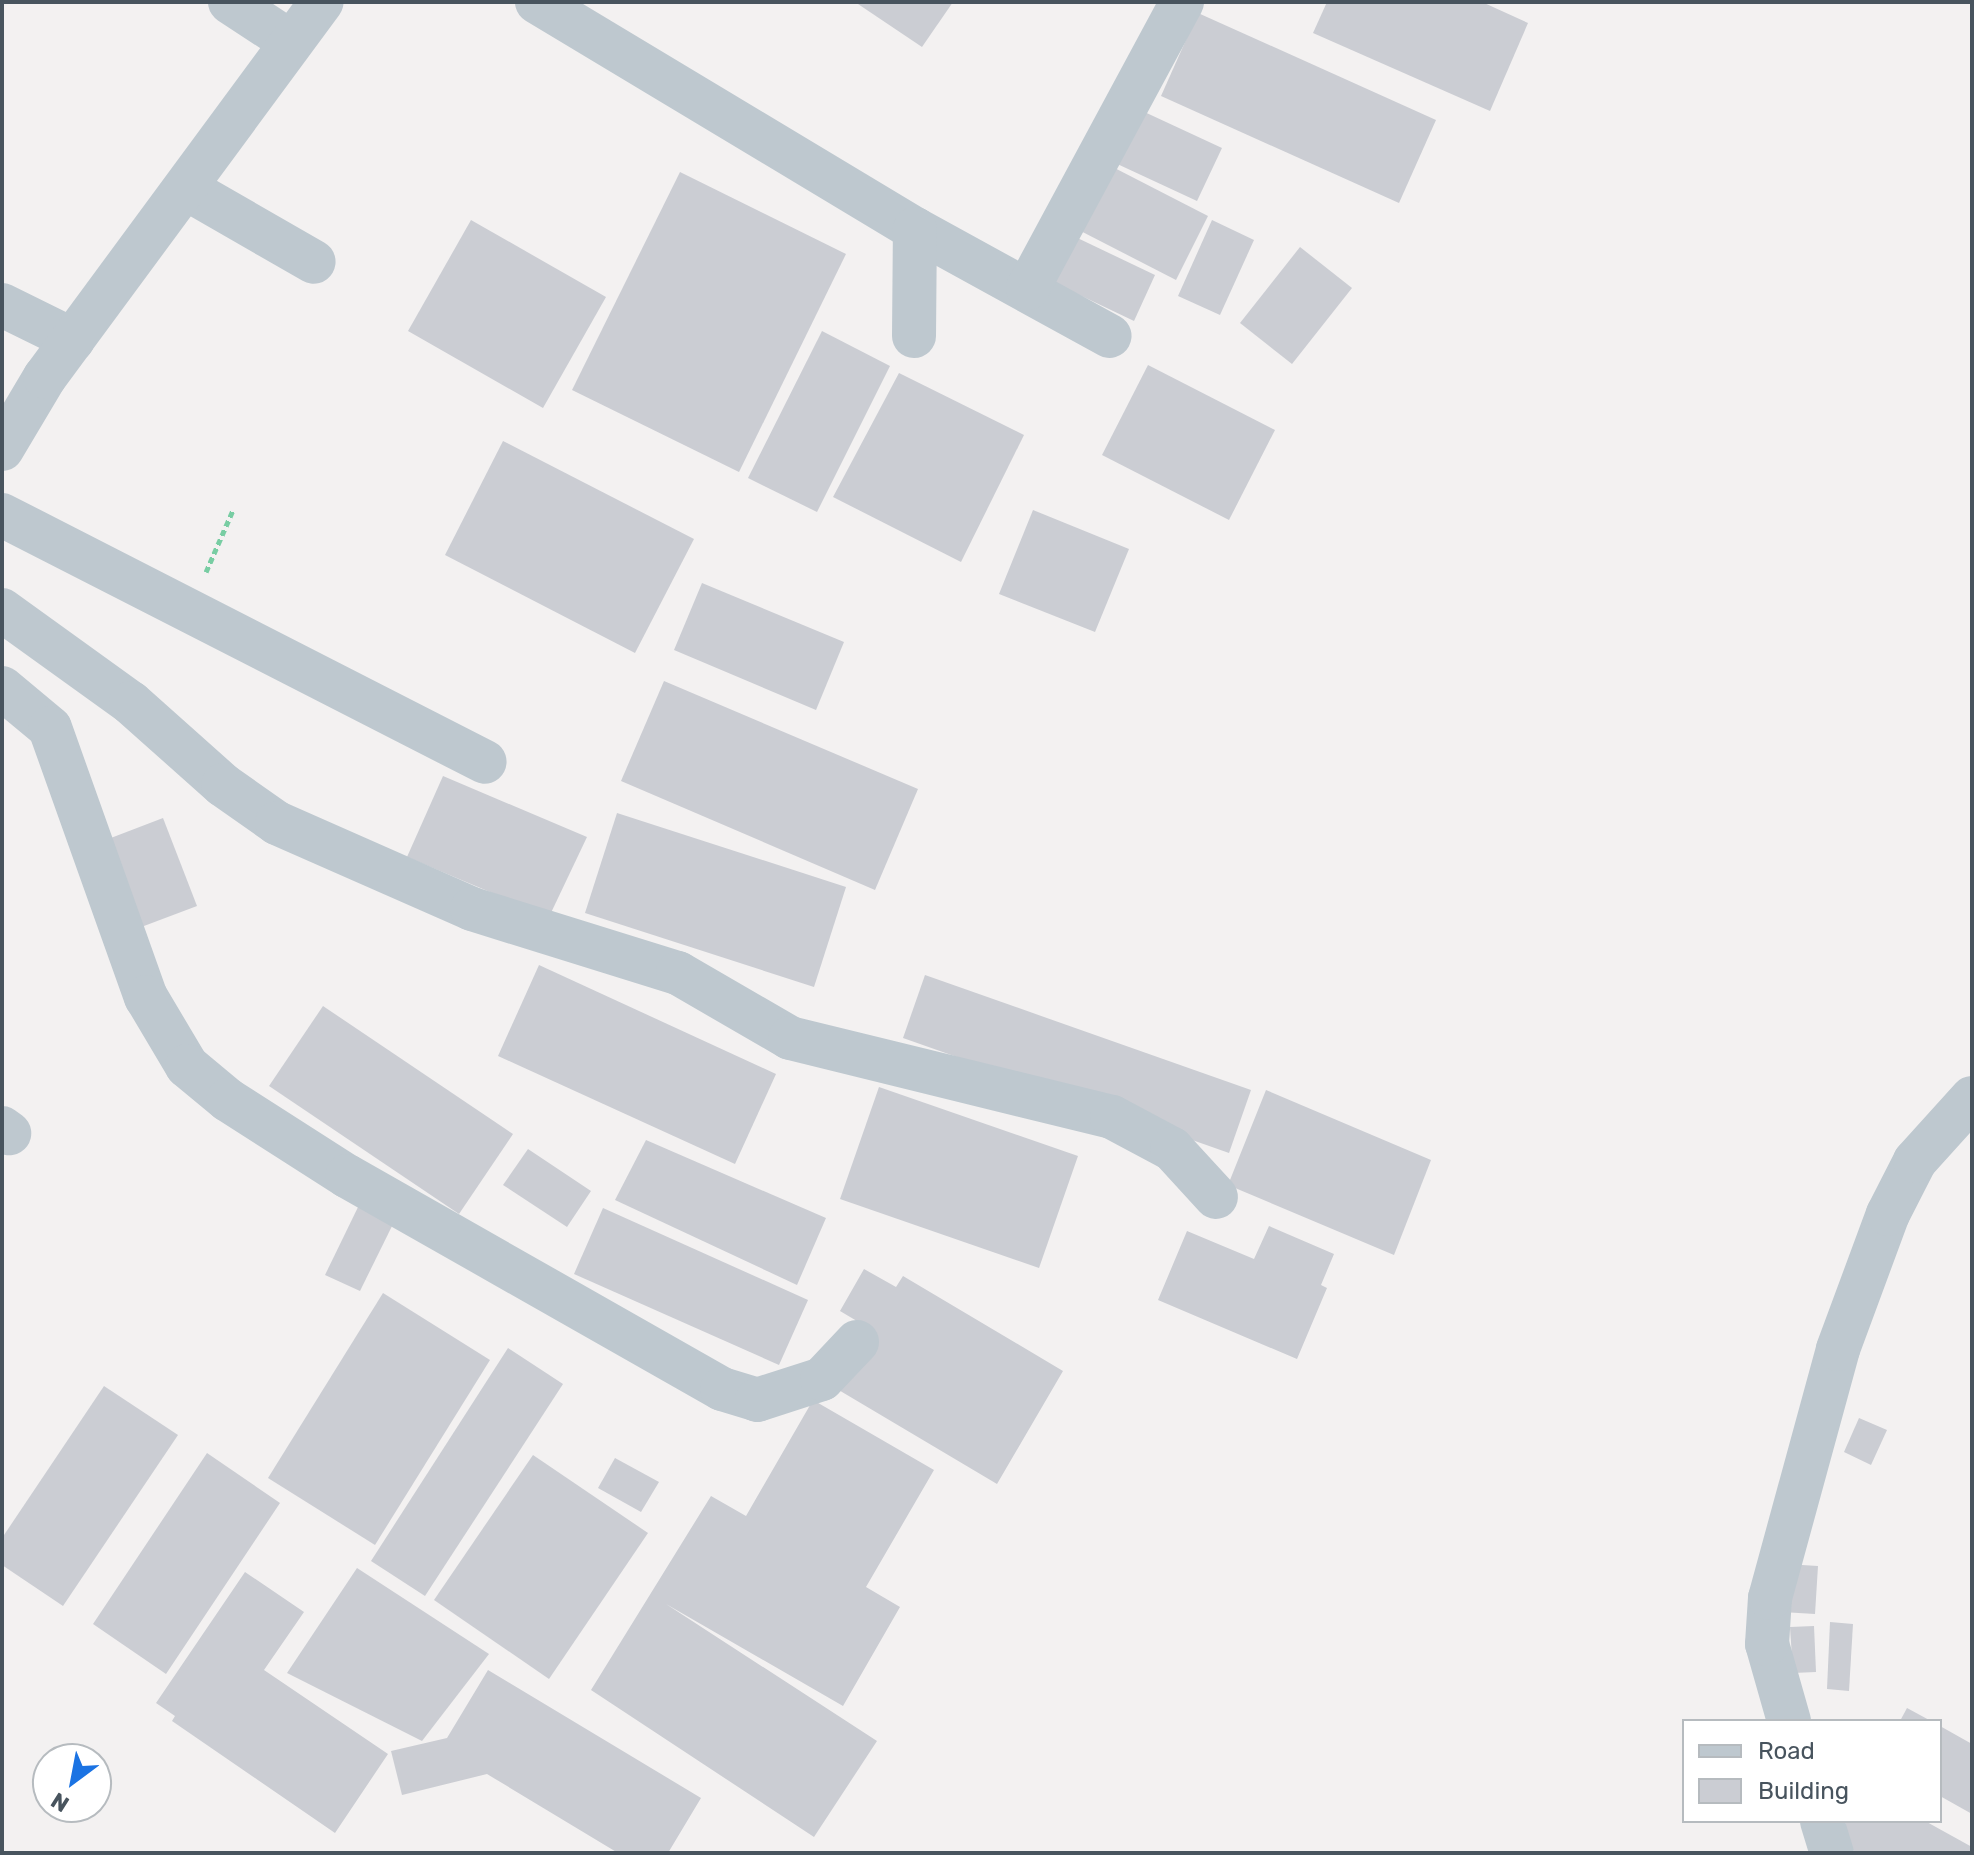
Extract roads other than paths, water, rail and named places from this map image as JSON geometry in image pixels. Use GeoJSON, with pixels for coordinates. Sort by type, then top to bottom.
{"type":"FeatureCollection","features":[{"type":"Feature","properties":{"kind":"street"},"geometry":{"type":"LineString","coordinates":[[230,2],[291,42]]}},
{"type":"Feature","properties":{"kind":"street"},"geometry":{"type":"LineString","coordinates":[[2,449],[73,340],[187,189],[321,2]]}},
{"type":"Feature","properties":{"kind":"street"},"geometry":{"type":"LineString","coordinates":[[537,2],[915,229],[1028,288],[1110,336]]}},
{"type":"Feature","properties":{"kind":"street"},"geometry":{"type":"LineString","coordinates":[[1028,288],[1182,2]]}},
{"type":"Feature","properties":{"kind":"street"},"geometry":{"type":"LineString","coordinates":[[187,189],[314,262]]}},
{"type":"Feature","properties":{"kind":"street"},"geometry":{"type":"LineString","coordinates":[[914,336],[915,229]]}},
{"type":"Feature","properties":{"kind":"street"},"geometry":{"type":"LineString","coordinates":[[2,305],[73,340]]}},
{"type":"Feature","properties":{"kind":"street"},"geometry":{"type":"LineString","coordinates":[[2,515],[485,762]]}},
{"type":"Feature","properties":{"kind":"street"},"geometry":{"type":"LineString","coordinates":[[2,610],[131,703],[223,785],[277,823],[472,909],[678,973],[790,1038],[1123,1121],[1172,1149],[1216,1197]]}},
{"type":"Feature","properties":{"kind":"street"},"geometry":{"type":"LineString","coordinates":[[2,688],[50,728],[146,997],[187,1066],[228,1100],[347,1176],[722,1389],[757,1400],[822,1379],[857,1342]]}},
{"type":"Feature","properties":{"kind":"street"},"geometry":{"type":"LineString","coordinates":[[1788,1719],[1767,1644],[1770,1598],[1838,1349],[1888,1214],[1915,1161],[1972,1098]]}},
{"type":"Feature","properties":{"kind":"street"},"geometry":{"type":"LineString","coordinates":[[1823,1823],[1832,1853]]}}]}
